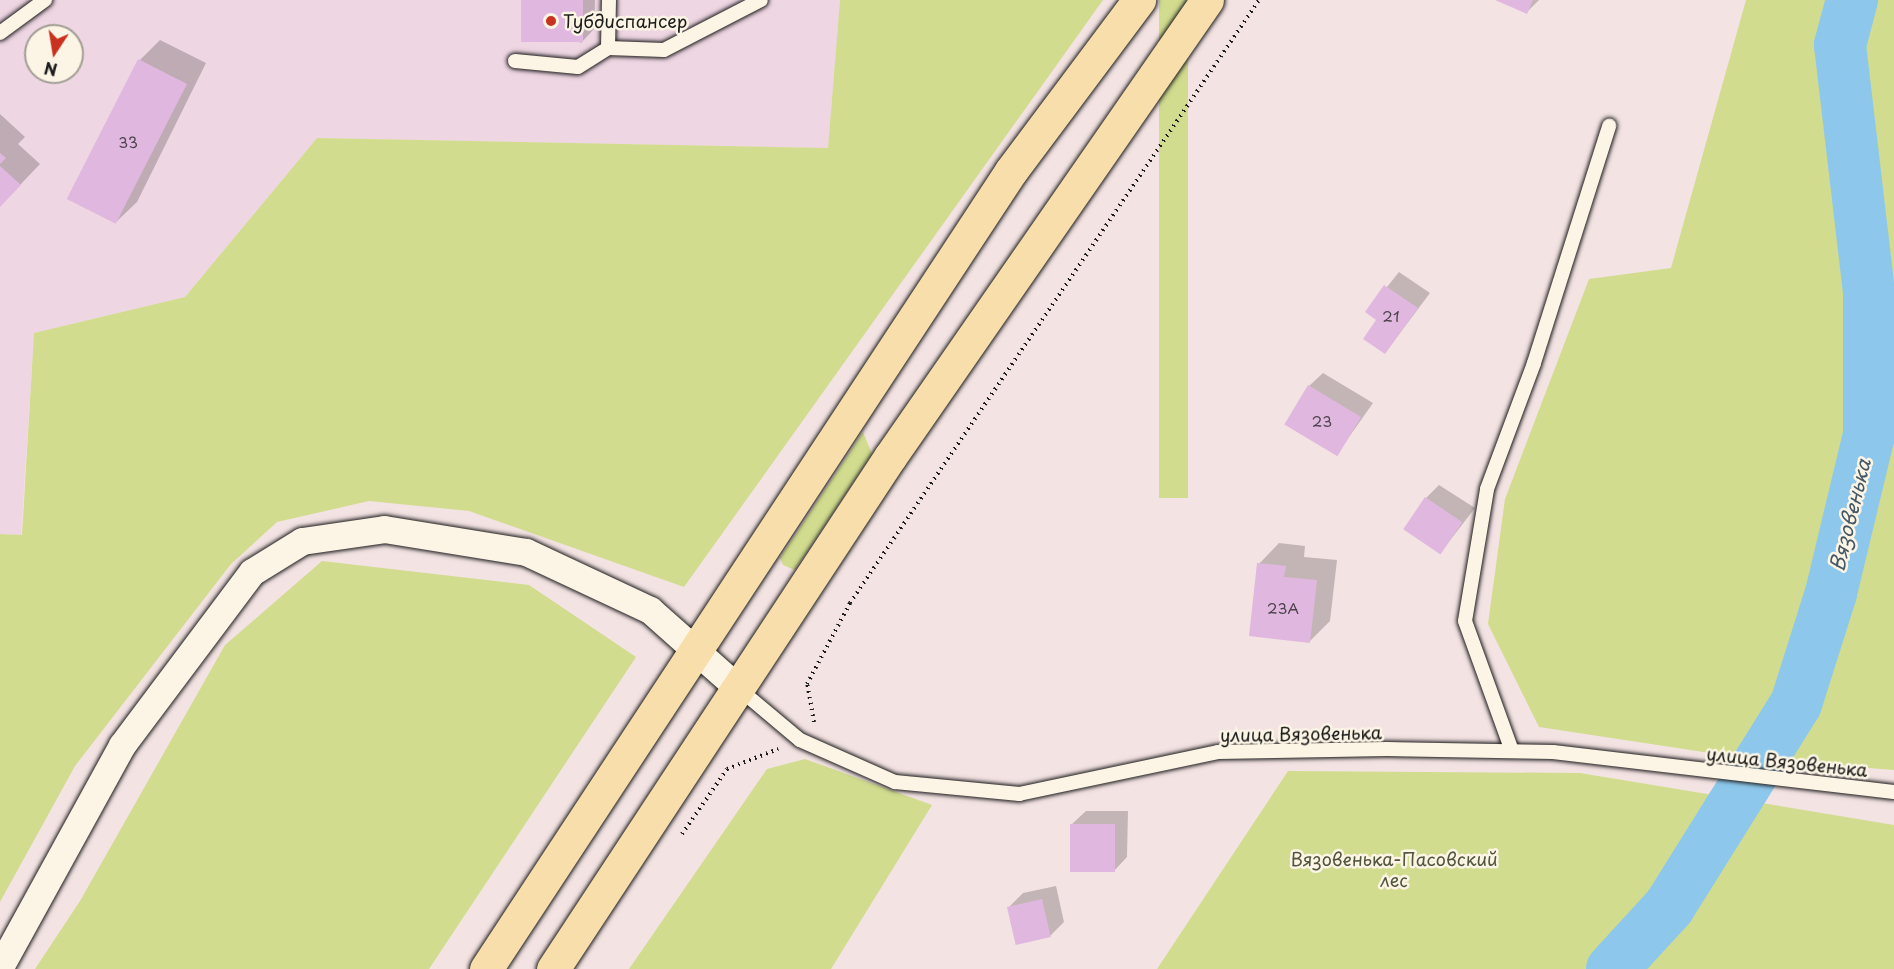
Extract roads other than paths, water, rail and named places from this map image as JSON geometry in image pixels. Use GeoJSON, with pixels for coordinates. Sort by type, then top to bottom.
{"type":"FeatureCollection","features":[{"type":"Feature","properties":{"kind":"main road"},"geometry":{"type":"LineString","coordinates":[[486,969],[696,646],[1011,171],[1139,0]]}},
{"type":"Feature","properties":{"kind":"main road"},"geometry":{"type":"LineString","coordinates":[[553,969],[1050,220],[1207,0]]}},
{"type":"Feature","properties":{"kind":"street"},"geometry":{"type":"LineString","coordinates":[[0,967],[122,745],[252,572],[302,541],[384,528],[526,552],[650,610],[696,646],[738,688]]}},
{"type":"Feature","properties":{"kind":"lane"},"geometry":{"type":"LineString","coordinates":[[0,33],[45,0]]}},
{"type":"Feature","properties":{"kind":"lane"},"geometry":{"type":"LineString","coordinates":[[608,48],[609,0]]}},
{"type":"Feature","properties":{"kind":"lane"},"geometry":{"type":"LineString","coordinates":[[515,61],[578,67],[608,48],[664,50],[761,0]]}},
{"type":"Feature","properties":{"kind":"lane"},"geometry":{"type":"LineString","coordinates":[[1512,751],[1466,621],[1487,489],[1534,363],[1609,126]]}},
{"type":"Feature","properties":{"kind":"lane","name":"улица Вязовенька"},"geometry":{"type":"LineString","coordinates":[[738,688],[800,740],[895,782],[1019,794],[1218,752],[1512,751],[1894,792]]}},
{"type":"Feature","properties":{"kind":"waterway","name":"Вязовенька"},"geometry":{"type":"LineString","coordinates":[[1612,969],[1669,907],[1796,704],[1831,593],[1869,435],[1869,292],[1840,45],[1852,0]]}},
{"type":"Feature","properties":{"kind":"place","name":"Тубдиспансер"},"geometry":{"type":"Point","coordinates":[551,21]}},
{"type":"Feature","properties":{"kind":"park label","name":"Вязовенька-Пасовский лес"},"geometry":{"type":"Point","coordinates":[1394,870]}}]}
